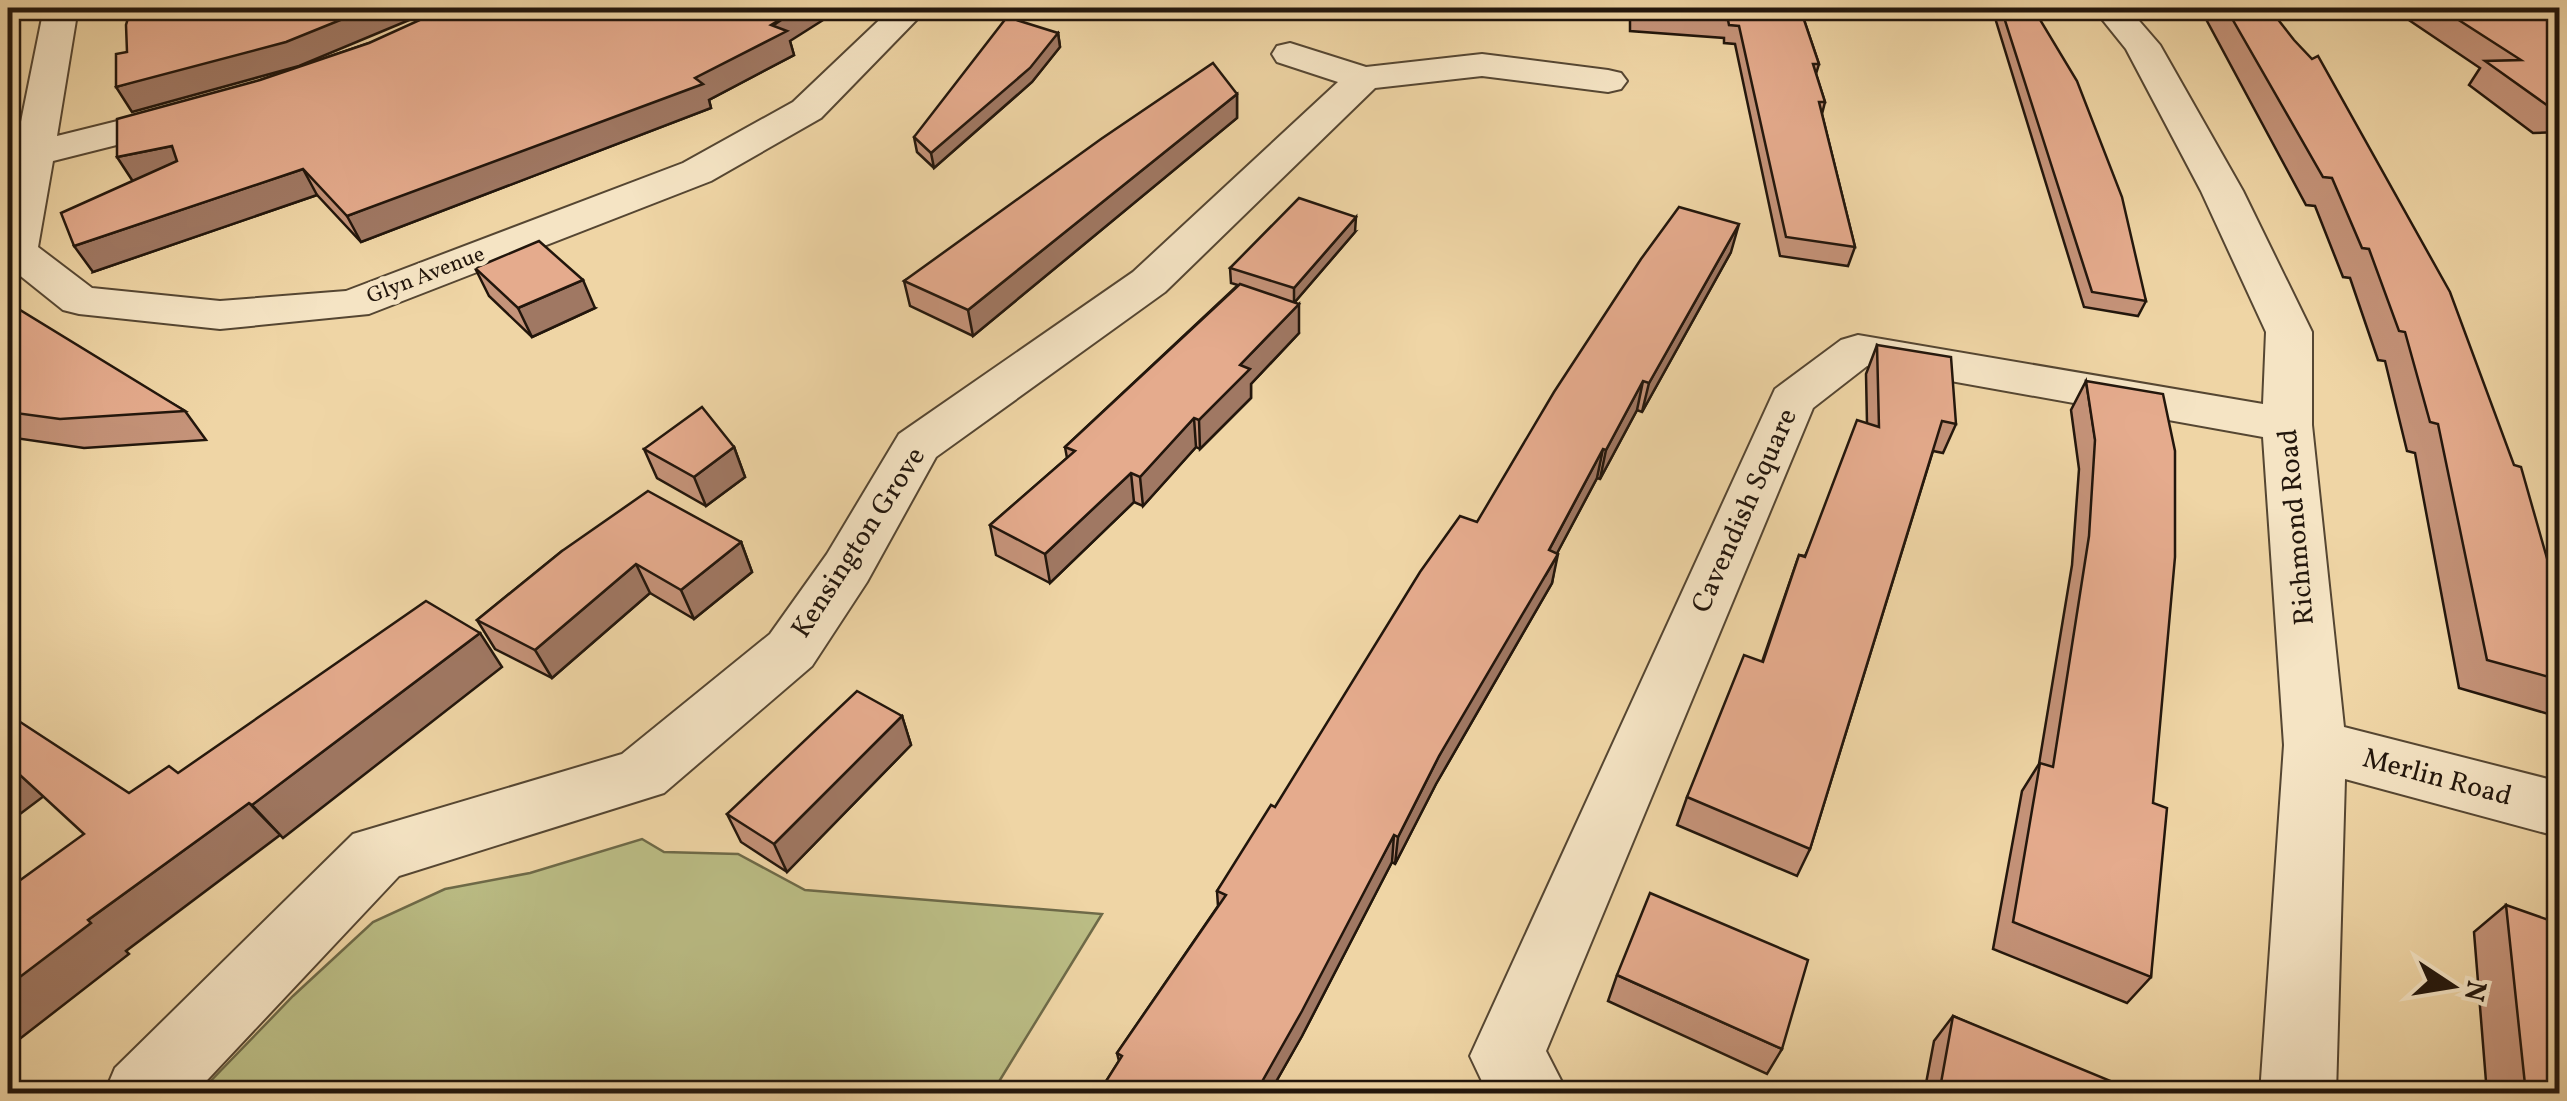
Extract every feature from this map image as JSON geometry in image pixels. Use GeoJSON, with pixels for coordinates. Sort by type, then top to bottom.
{"type":"FeatureCollection","features":[{"type":"Feature","properties":{"kind":"street","name":"Glyn Avenue"},"geometry":{"type":"LineString","coordinates":[[61,8],[16,251],[79,300],[220,315],[353,304],[697,172],[807,110],[911,8]]}},
{"type":"Feature","properties":{"kind":"street","name":"Richmond Road"},"geometry":{"type":"LineString","coordinates":[[2110,8],[2142,45],[2222,190],[2289,332],[2287,425],[2315,745],[2298,1094]]}},
{"type":"Feature","properties":{"kind":"street"},"geometry":{"type":"LineString","coordinates":[[1290,54],[1364,78],[1482,66],[1611,83]]}},
{"type":"Feature","properties":{"kind":"street","name":"Kensington Grove"},"geometry":{"type":"LineString","coordinates":[[142,1094],[376,854],[642,774],[790,650],[847,568],[917,446],[1149,282],[1364,78]]}},
{"type":"Feature","properties":{"kind":"street"},"geometry":{"type":"LineString","coordinates":[[33,154],[218,108]]}},
{"type":"Feature","properties":{"kind":"street","name":"Cavendish Square"},"geometry":{"type":"LineString","coordinates":[[1530,1094],[1508,1056],[1792,400],[1858,350],[2287,425]]}},
{"type":"Feature","properties":{"kind":"street","name":"Merlin Road"},"geometry":{"type":"LineString","coordinates":[[2315,745],[2560,810]]}},
{"type":"Feature","properties":{"kind":"green space"},"geometry":{"type":"Polygon","coordinates":[[[642,839],[664,852],[738,854],[805,890],[1102,914],[992,1093],[199,1093],[293,996],[373,922],[445,889],[530,873],[642,839]]]}},
{"type":"Feature","properties":{"kind":"building"},"geometry":{"type":"Polygon","coordinates":[[[131,8],[370,8],[286,42],[116,87],[116,54],[127,52],[126,25],[131,8]]]}},
{"type":"Feature","properties":{"kind":"building"},"geometry":{"type":"Polygon","coordinates":[[[446,8],[799,8],[771,25],[787,31],[695,78],[703,84],[347,216],[303,169],[74,246],[61,213],[177,161],[172,146],[117,157],[117,119],[260,80],[369,43],[446,8]]]}},
{"type":"Feature","properties":{"kind":"building"},"geometry":{"type":"Polygon","coordinates":[[[1633,8],[1800,8],[1819,64],[1813,64],[1825,102],[1819,102],[1855,247],[1786,237],[1739,26],[1729,25],[1728,20],[1633,13],[1633,8]]]}},
{"type":"Feature","properties":{"kind":"building"},"geometry":{"type":"Polygon","coordinates":[[[2001,8],[2033,8],[2077,81],[2122,197],[2146,301],[2092,292],[2001,8]]]}},
{"type":"Feature","properties":{"kind":"building"},"geometry":{"type":"Polygon","coordinates":[[[2226,8],[2269,8],[2312,59],[2318,56],[2450,292],[2514,465],[2521,467],[2560,604],[2560,680],[2487,660],[2438,424],[2430,422],[2405,332],[2399,331],[2369,249],[2362,248],[2332,178],[2323,177],[2226,8]]]}},
{"type":"Feature","properties":{"kind":"building"},"geometry":{"type":"Polygon","coordinates":[[[2440,8],[2530,8],[2560,28],[2560,108],[2551,108],[2485,61],[2521,60],[2440,8]]]}},
{"type":"Feature","properties":{"kind":"building"},"geometry":{"type":"Polygon","coordinates":[[[1007,17],[1058,33],[1030,68],[931,153],[914,137],[1007,17]]]}},
{"type":"Feature","properties":{"kind":"building"},"geometry":{"type":"Polygon","coordinates":[[[1213,63],[1237,94],[968,310],[904,281],[1101,139],[1213,63]]]}},
{"type":"Feature","properties":{"kind":"building"},"geometry":{"type":"Polygon","coordinates":[[[1299,198],[1356,217],[1294,288],[1230,268],[1299,198]]]}},
{"type":"Feature","properties":{"kind":"building"},"geometry":{"type":"Polygon","coordinates":[[[1679,207],[1739,224],[1649,383],[1643,381],[1606,450],[1603,449],[1549,550],[1558,554],[1439,756],[1398,837],[1394,835],[1255,1094],[1098,1094],[1122,1056],[1117,1053],[1226,895],[1217,891],[1271,805],[1275,807],[1420,572],[1460,516],[1477,522],[1554,392],[1679,207]]]}},
{"type":"Feature","properties":{"kind":"building"},"geometry":{"type":"Polygon","coordinates":[[[539,241],[583,280],[518,308],[475,268],[539,241]]]}},
{"type":"Feature","properties":{"kind":"building"},"geometry":{"type":"Polygon","coordinates":[[[1240,284],[1299,304],[1240,365],[1250,369],[1199,420],[1194,418],[1140,477],[1131,473],[1045,554],[990,525],[1075,451],[1065,447],[1240,284]]]}},
{"type":"Feature","properties":{"kind":"building"},"geometry":{"type":"Polygon","coordinates":[[[8,309],[14,313],[20,310],[185,411],[60,419],[8,412],[8,309]]]}},
{"type":"Feature","properties":{"kind":"building"},"geometry":{"type":"Polygon","coordinates":[[[1877,345],[1951,357],[1956,424],[1942,421],[1810,849],[1687,797],[1744,655],[1763,662],[1799,555],[1805,557],[1857,420],[1879,427],[1877,345]]]}},
{"type":"Feature","properties":{"kind":"building"},"geometry":{"type":"Polygon","coordinates":[[[2086,381],[2163,394],[2175,451],[2175,557],[2153,803],[2167,808],[2151,977],[2013,922],[2040,763],[2053,767],[2089,536],[2095,440],[2086,381]]]}},
{"type":"Feature","properties":{"kind":"building"},"geometry":{"type":"Polygon","coordinates":[[[702,407],[734,447],[694,477],[644,449],[702,407]]]}},
{"type":"Feature","properties":{"kind":"building"},"geometry":{"type":"Polygon","coordinates":[[[648,491],[741,542],[681,590],[636,564],[535,650],[477,620],[562,551],[648,491]]]}},
{"type":"Feature","properties":{"kind":"building"},"geometry":{"type":"Polygon","coordinates":[[[426,601],[480,633],[252,805],[249,803],[88,920],[91,923],[8,986],[8,889],[84,834],[8,764],[8,714],[129,793],[169,766],[178,773],[426,601]]]}},
{"type":"Feature","properties":{"kind":"building"},"geometry":{"type":"Polygon","coordinates":[[[857,691],[902,716],[774,844],[727,814],[857,691]]]}},
{"type":"Feature","properties":{"kind":"building"},"geometry":{"type":"Polygon","coordinates":[[[1650,893],[1808,960],[1782,1049],[1617,975],[1650,893]]]}},
{"type":"Feature","properties":{"kind":"building"},"geometry":{"type":"Polygon","coordinates":[[[2506,905],[2560,924],[2560,1094],[2526,1094],[2506,905]]]}},
{"type":"Feature","properties":{"kind":"building"},"geometry":{"type":"Polygon","coordinates":[[[1953,1016],[2130,1089],[2130,1094],[1939,1094],[1953,1016]]]}}]}
